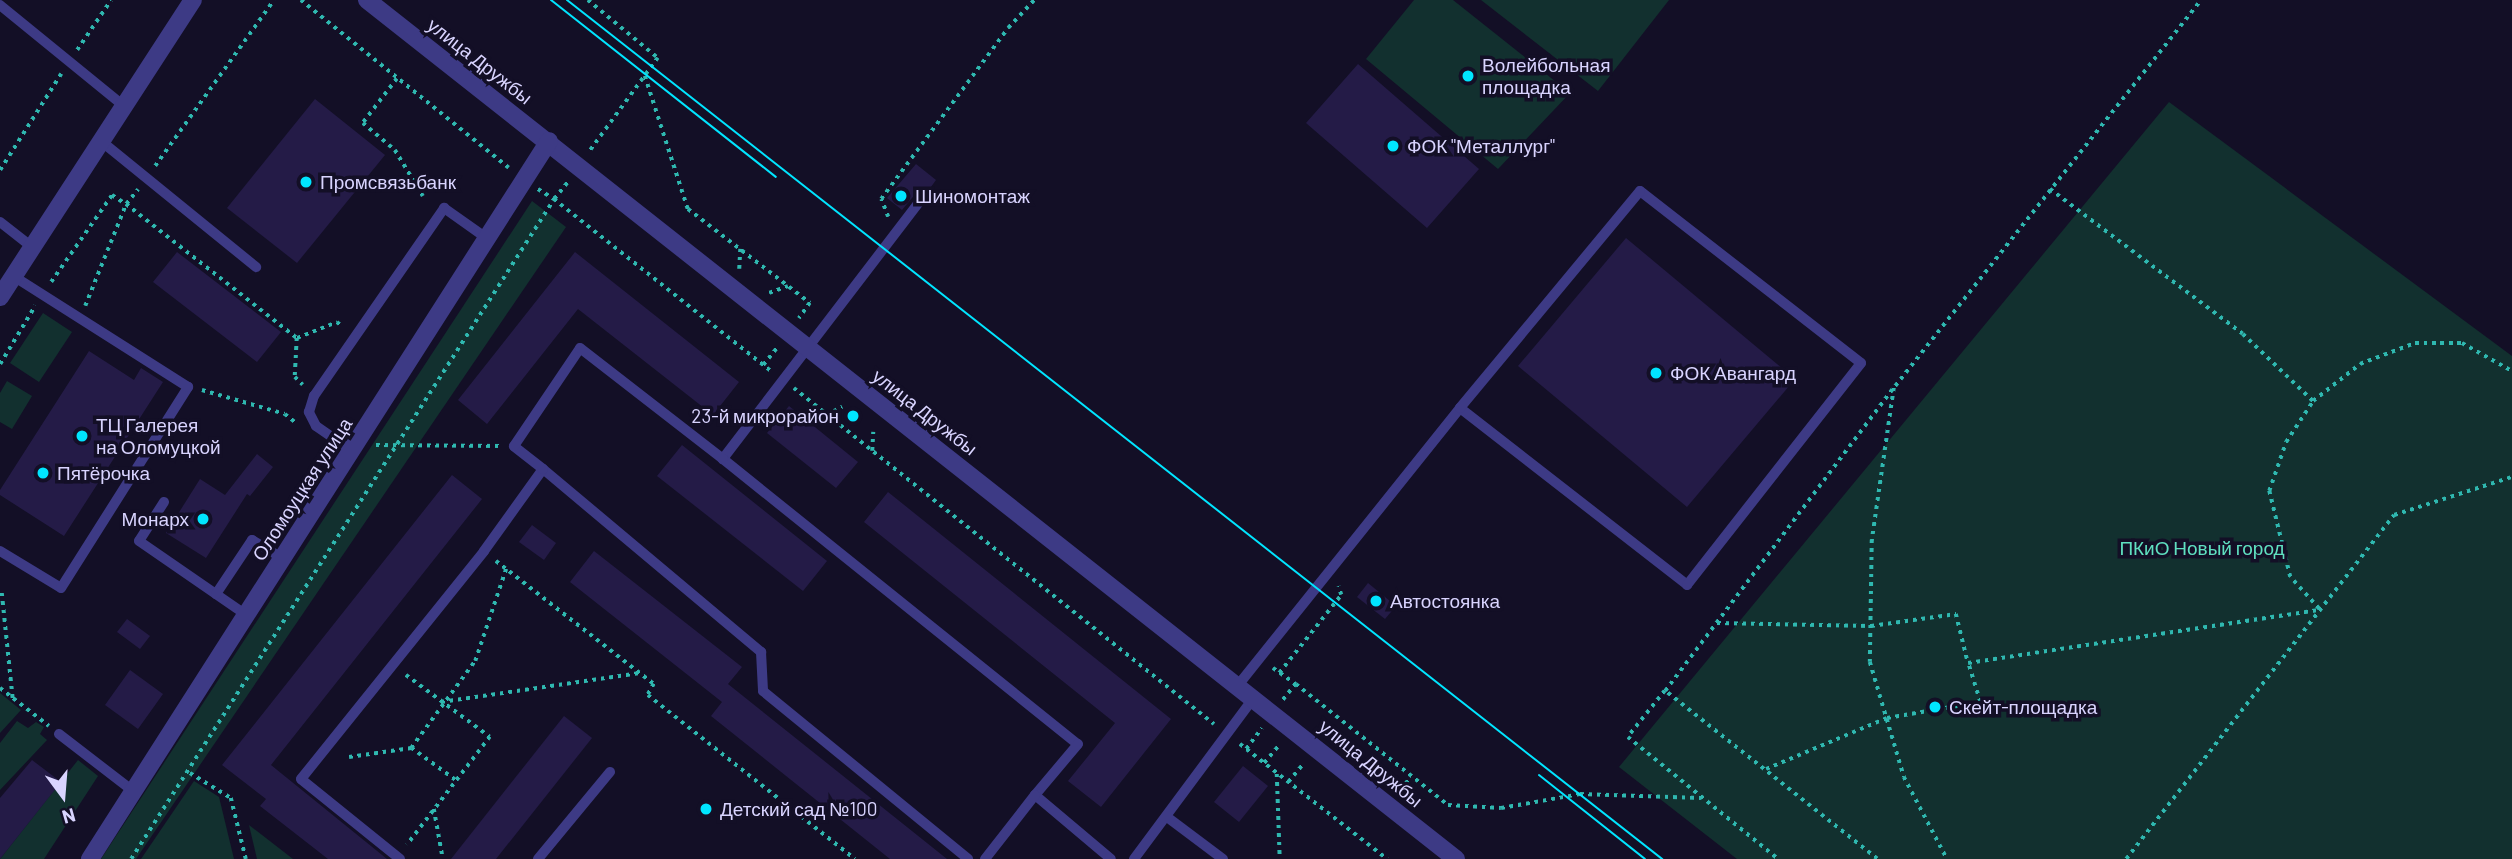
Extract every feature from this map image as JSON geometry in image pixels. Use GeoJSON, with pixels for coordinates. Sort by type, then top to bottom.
{"type":"FeatureCollection","features":[{"type":"Feature","properties":{"kind":"street"},"geometry":{"type":"LineString","coordinates":[[0,297],[194,0]]}},
{"type":"Feature","properties":{"kind":"street","name":"улица Дружбы"},"geometry":{"type":"LineString","coordinates":[[368,0],[809,349],[1255,696],[1457,859]]}},
{"type":"Feature","properties":{"kind":"street","name":"Оломоуцкая улица"},"geometry":{"type":"LineString","coordinates":[[90,859],[245,614],[359,447],[485,237],[549,141]]}},
{"type":"Feature","properties":{"kind":"lane"},"geometry":{"type":"LineString","coordinates":[[0,5],[124,106]]}},
{"type":"Feature","properties":{"kind":"lane"},"geometry":{"type":"LineString","coordinates":[[101,141],[256,267]]}},
{"type":"Feature","properties":{"kind":"lane"},"geometry":{"type":"LineString","coordinates":[[1239,684],[1460,408],[1640,191],[1861,363],[1687,585],[1460,408]]}},
{"type":"Feature","properties":{"kind":"lane"},"geometry":{"type":"LineString","coordinates":[[723,459],[923,197]]}},
{"type":"Feature","properties":{"kind":"lane"},"geometry":{"type":"LineString","coordinates":[[359,447],[316,426],[309,412],[314,396],[444,208],[485,237]]}},
{"type":"Feature","properties":{"kind":"lane"},"geometry":{"type":"LineString","coordinates":[[0,222],[32,247]]}},
{"type":"Feature","properties":{"kind":"lane"},"geometry":{"type":"LineString","coordinates":[[0,551],[61,588],[188,387],[13,276]]}},
{"type":"Feature","properties":{"kind":"lane"},"geometry":{"type":"LineString","coordinates":[[968,859],[763,691],[761,652],[514,446],[580,348],[723,459],[1078,744],[985,859]]}},
{"type":"Feature","properties":{"kind":"lane"},"geometry":{"type":"LineString","coordinates":[[399,858],[301,779],[484,551],[543,469]]}},
{"type":"Feature","properties":{"kind":"lane"},"geometry":{"type":"LineString","coordinates":[[164,502],[139,541],[245,614]]}},
{"type":"Feature","properties":{"kind":"lane"},"geometry":{"type":"LineString","coordinates":[[216,594],[252,540],[282,558]]}},
{"type":"Feature","properties":{"kind":"lane"},"geometry":{"type":"LineString","coordinates":[[1134,859],[1255,696]]}},
{"type":"Feature","properties":{"kind":"lane"},"geometry":{"type":"LineString","coordinates":[[59,734],[133,791]]}},
{"type":"Feature","properties":{"kind":"lane"},"geometry":{"type":"LineString","coordinates":[[538,859],[610,772]]}},
{"type":"Feature","properties":{"kind":"lane"},"geometry":{"type":"LineString","coordinates":[[1035,795],[1111,859]]}},
{"type":"Feature","properties":{"kind":"lane"},"geometry":{"type":"LineString","coordinates":[[1167,817],[1223,859]]}},
{"type":"Feature","properties":{"kind":"path"},"geometry":{"type":"LineString","coordinates":[[0,170],[111,0]]}},
{"type":"Feature","properties":{"kind":"path"},"geometry":{"type":"LineString","coordinates":[[301,0],[514,172]]}},
{"type":"Feature","properties":{"kind":"path"},"geometry":{"type":"LineString","coordinates":[[587,155],[658,58],[588,0]]}},
{"type":"Feature","properties":{"kind":"path"},"geometry":{"type":"LineString","coordinates":[[895,232],[881,200],[1008,28],[1034,0]]}},
{"type":"Feature","properties":{"kind":"path"},"geometry":{"type":"LineString","coordinates":[[1778,859],[1628,737],[1895,386],[2201,0]]}},
{"type":"Feature","properties":{"kind":"path"},"geometry":{"type":"LineString","coordinates":[[645,76],[688,209],[810,303],[796,322]]}},
{"type":"Feature","properties":{"kind":"path"},"geometry":{"type":"LineString","coordinates":[[397,79],[363,123],[395,150],[423,196]]}},
{"type":"Feature","properties":{"kind":"path"},"geometry":{"type":"LineString","coordinates":[[131,859],[190,773],[554,199],[573,174]]}},
{"type":"Feature","properties":{"kind":"path"},"geometry":{"type":"LineString","coordinates":[[533,186],[554,199],[1387,859]]}},
{"type":"Feature","properties":{"kind":"path"},"geometry":{"type":"LineString","coordinates":[[2050,189],[2243,334],[2313,401]]}},
{"type":"Feature","properties":{"kind":"path"},"geometry":{"type":"LineString","coordinates":[[80,319],[126,204],[297,338]]}},
{"type":"Feature","properties":{"kind":"path"},"geometry":{"type":"LineString","coordinates":[[739,269],[740,249]]}},
{"type":"Feature","properties":{"kind":"path"},"geometry":{"type":"LineString","coordinates":[[769,293],[788,286]]}},
{"type":"Feature","properties":{"kind":"path"},"geometry":{"type":"LineString","coordinates":[[297,338],[337,322]]}},
{"type":"Feature","properties":{"kind":"path"},"geometry":{"type":"LineString","coordinates":[[297,338],[295,377],[314,396]]}},
{"type":"Feature","properties":{"kind":"path"},"geometry":{"type":"LineString","coordinates":[[763,365],[784,339]]}},
{"type":"Feature","properties":{"kind":"path"},"geometry":{"type":"LineString","coordinates":[[2320,610],[2290,576],[2269,491],[2286,442],[2313,401],[2360,364],[2415,343],[2462,343],[2512,371]]}},
{"type":"Feature","properties":{"kind":"path"},"geometry":{"type":"LineString","coordinates":[[1895,386],[1872,540],[1870,662],[1905,777],[1947,859]]}},
{"type":"Feature","properties":{"kind":"path"},"geometry":{"type":"LineString","coordinates":[[188,387],[285,414],[304,430],[316,426]]}},
{"type":"Feature","properties":{"kind":"path"},"geometry":{"type":"LineString","coordinates":[[826,415],[842,407]]}},
{"type":"Feature","properties":{"kind":"path"},"geometry":{"type":"LineString","coordinates":[[872,451],[873,432]]}},
{"type":"Feature","properties":{"kind":"path"},"geometry":{"type":"LineString","coordinates":[[359,447],[396,449],[514,446]]}},
{"type":"Feature","properties":{"kind":"path"},"geometry":{"type":"LineString","coordinates":[[2126,859],[2395,515],[2512,477]]}},
{"type":"Feature","properties":{"kind":"path"},"geometry":{"type":"LineString","coordinates":[[484,551],[654,684],[648,695],[855,859]]}},
{"type":"Feature","properties":{"kind":"path"},"geometry":{"type":"LineString","coordinates":[[411,748],[441,702],[475,661],[506,569]]}},
{"type":"Feature","properties":{"kind":"path"},"geometry":{"type":"LineString","coordinates":[[2,593],[13,699]]}},
{"type":"Feature","properties":{"kind":"path"},"geometry":{"type":"LineString","coordinates":[[1968,663],[2320,610]]}},
{"type":"Feature","properties":{"kind":"path"},"geometry":{"type":"LineString","coordinates":[[1716,623],[1871,626],[1956,614],[1980,702],[1886,718],[1765,770]]}},
{"type":"Feature","properties":{"kind":"path"},"geometry":{"type":"LineString","coordinates":[[1260,658],[1448,805],[1501,808],[1580,794],[1701,798]]}},
{"type":"Feature","properties":{"kind":"path"},"geometry":{"type":"LineString","coordinates":[[393,665],[490,737],[455,780],[399,858]]}},
{"type":"Feature","properties":{"kind":"path"},"geometry":{"type":"LineString","coordinates":[[441,702],[640,673]]}},
{"type":"Feature","properties":{"kind":"path"},"geometry":{"type":"LineString","coordinates":[[1279,705],[1296,684]]}},
{"type":"Feature","properties":{"kind":"path"},"geometry":{"type":"LineString","coordinates":[[0,688],[59,734]]}},
{"type":"Feature","properties":{"kind":"path"},"geometry":{"type":"LineString","coordinates":[[1665,691],[1877,859]]}},
{"type":"Feature","properties":{"kind":"path"},"geometry":{"type":"LineString","coordinates":[[1246,748],[1267,720]]}},
{"type":"Feature","properties":{"kind":"path"},"geometry":{"type":"LineString","coordinates":[[1264,763],[1280,744]]}},
{"type":"Feature","properties":{"kind":"path"},"geometry":{"type":"LineString","coordinates":[[349,757],[411,748],[455,780]]}},
{"type":"Feature","properties":{"kind":"path"},"geometry":{"type":"LineString","coordinates":[[1367,765],[1378,752]]}},
{"type":"Feature","properties":{"kind":"path"},"geometry":{"type":"LineString","coordinates":[[1288,782],[1304,763]]}},
{"type":"Feature","properties":{"kind":"path"},"geometry":{"type":"LineString","coordinates":[[190,773],[231,798],[246,859]]}},
{"type":"Feature","properties":{"kind":"path"},"geometry":{"type":"LineString","coordinates":[[1277,773],[1280,859]]}},
{"type":"Feature","properties":{"kind":"path"},"geometry":{"type":"LineString","coordinates":[[1398,792],[1411,777]]}},
{"type":"Feature","properties":{"kind":"path"},"geometry":{"type":"LineString","coordinates":[[434,809],[443,859]]}},
{"type":"Feature","properties":{"kind":"green space","name":"Волейбольная площадка"},"geometry":{"type":"Polygon","coordinates":[[[1414,0],[1453,0],[1570,93],[1498,169],[1366,59],[1414,0]]]}},
{"type":"Feature","properties":{"kind":"green space"},"geometry":{"type":"Polygon","coordinates":[[[1481,0],[1669,0],[1598,91],[1481,0]]]}},
{"type":"Feature","properties":{"kind":"green space","name":"ПКиО Новый город"},"geometry":{"type":"Polygon","coordinates":[[[2169,102],[2512,356],[2512,859],[1737,859],[1619,767],[2169,102]]]}},
{"type":"Feature","properties":{"kind":"green space"},"geometry":{"type":"Polygon","coordinates":[[[532,201],[566,227],[136,859],[101,859],[532,201]]]}},
{"type":"Feature","properties":{"kind":"green space"},"geometry":{"type":"Polygon","coordinates":[[[43,313],[72,332],[39,382],[10,363],[43,313]]]}},
{"type":"Feature","properties":{"kind":"green space"},"geometry":{"type":"Polygon","coordinates":[[[7,381],[32,396],[12,429],[0,422],[0,393],[7,381]]]}},
{"type":"Feature","properties":{"kind":"green space"},"geometry":{"type":"Polygon","coordinates":[[[0,693],[21,710],[0,733],[0,693]]]}},
{"type":"Feature","properties":{"kind":"green space"},"geometry":{"type":"Polygon","coordinates":[[[17,721],[28,728],[36,722],[44,727],[40,734],[47,740],[0,790],[0,743],[17,721]]]}},
{"type":"Feature","properties":{"kind":"green space"},"geometry":{"type":"Polygon","coordinates":[[[78,760],[98,776],[44,859],[0,859],[78,760]]]}},
{"type":"Feature","properties":{"kind":"green space"},"geometry":{"type":"Polygon","coordinates":[[[194,781],[219,797],[234,859],[141,859],[194,781]]]}},
{"type":"Feature","properties":{"kind":"green space"},"geometry":{"type":"Polygon","coordinates":[[[249,825],[293,859],[257,859],[249,825]]]}},
{"type":"Feature","properties":{"kind":"building","name":"ФОК \"Металлург\""},"geometry":{"type":"Polygon","coordinates":[[[1358,64],[1479,169],[1427,228],[1306,123],[1358,64]]]}},
{"type":"Feature","properties":{"kind":"building","name":"Промсвязьбанк"},"geometry":{"type":"Polygon","coordinates":[[[315,99],[385,155],[297,263],[227,208],[315,99]]]}},
{"type":"Feature","properties":{"kind":"building"},"geometry":{"type":"Polygon","coordinates":[[[916,164],[936,180],[928,191],[917,192],[902,210],[887,198],[916,164]]]}},
{"type":"Feature","properties":{"kind":"building","name":"ФОК Авангард"},"geometry":{"type":"Polygon","coordinates":[[[1626,238],[1795,379],[1687,507],[1518,366],[1626,238]]]}},
{"type":"Feature","properties":{"kind":"building"},"geometry":{"type":"Polygon","coordinates":[[[177,252],[281,332],[257,362],[153,282],[177,252]]]}},
{"type":"Feature","properties":{"kind":"building"},"geometry":{"type":"Polygon","coordinates":[[[575,252],[739,382],[713,415],[578,309],[487,424],[458,400],[575,252]]]}},
{"type":"Feature","properties":{"kind":"building","name":"ТЦ Галерея на Оломуцкой"},"geometry":{"type":"Polygon","coordinates":[[[89,351],[134,380],[141,368],[163,382],[64,536],[0,495],[0,490],[89,351]]]}},
{"type":"Feature","properties":{"kind":"building"},"geometry":{"type":"Polygon","coordinates":[[[789,406],[858,462],[836,488],[767,433],[789,406]]]}},
{"type":"Feature","properties":{"kind":"building"},"geometry":{"type":"Polygon","coordinates":[[[682,445],[827,561],[803,591],[657,476],[682,445]]]}},
{"type":"Feature","properties":{"kind":"building","name":"Монарх"},"geometry":{"type":"Polygon","coordinates":[[[257,454],[273,467],[250,496],[247,494],[206,558],[166,533],[200,479],[225,495],[257,454]]]}},
{"type":"Feature","properties":{"kind":"building"},"geometry":{"type":"Polygon","coordinates":[[[452,475],[482,499],[271,765],[387,859],[328,859],[260,806],[266,799],[222,765],[452,475]]]}},
{"type":"Feature","properties":{"kind":"building"},"geometry":{"type":"Polygon","coordinates":[[[888,492],[1171,719],[1101,807],[1068,781],[1115,723],[864,522],[888,492]]]}},
{"type":"Feature","properties":{"kind":"building"},"geometry":{"type":"Polygon","coordinates":[[[532,525],[556,543],[544,560],[519,542],[532,525]]]}},
{"type":"Feature","properties":{"kind":"building"},"geometry":{"type":"Polygon","coordinates":[[[594,551],[742,667],[728,684],[947,859],[890,859],[711,716],[722,702],[570,582],[594,551]]]}},
{"type":"Feature","properties":{"kind":"building","name":"Автостоянка"},"geometry":{"type":"Polygon","coordinates":[[[1368,583],[1396,606],[1385,619],[1357,597],[1368,583]]]}},
{"type":"Feature","properties":{"kind":"building"},"geometry":{"type":"Polygon","coordinates":[[[127,619],[150,636],[140,649],[117,632],[127,619]]]}},
{"type":"Feature","properties":{"kind":"building"},"geometry":{"type":"Polygon","coordinates":[[[130,670],[163,694],[138,729],[105,705],[130,670]]]}},
{"type":"Feature","properties":{"kind":"building"},"geometry":{"type":"Polygon","coordinates":[[[564,716],[592,738],[496,859],[451,859],[564,716]]]}},
{"type":"Feature","properties":{"kind":"building"},"geometry":{"type":"Polygon","coordinates":[[[32,760],[61,782],[0,859],[0,798],[32,760]]]}},
{"type":"Feature","properties":{"kind":"building"},"geometry":{"type":"Polygon","coordinates":[[[1243,766],[1268,786],[1239,822],[1214,802],[1243,766]]]}},
{"type":"Feature","properties":{"kind":"tram line"},"geometry":{"type":"LineString","coordinates":[[551,0],[776,177]]}},
{"type":"Feature","properties":{"kind":"tram line"},"geometry":{"type":"LineString","coordinates":[[567,0],[1662,859]]}},
{"type":"Feature","properties":{"kind":"tram line"},"geometry":{"type":"LineString","coordinates":[[1539,775],[1645,859]]}},
{"type":"Feature","properties":{"kind":"place","name":"Волейбольная площадка"},"geometry":{"type":"Point","coordinates":[1468,76]}},
{"type":"Feature","properties":{"kind":"place","name":"ФОК \"Металлург\""},"geometry":{"type":"Point","coordinates":[1393,146]}},
{"type":"Feature","properties":{"kind":"place","name":"Промсвязьбанк"},"geometry":{"type":"Point","coordinates":[306,182]}},
{"type":"Feature","properties":{"kind":"place","name":"Шиномонтаж"},"geometry":{"type":"Point","coordinates":[901,196]}},
{"type":"Feature","properties":{"kind":"place","name":"ФОК Авангард"},"geometry":{"type":"Point","coordinates":[1656,373]}},
{"type":"Feature","properties":{"kind":"place","name":"23-й микрорайон"},"geometry":{"type":"Point","coordinates":[853,416]}},
{"type":"Feature","properties":{"kind":"place","name":"ТЦ Галерея на Оломуцкой"},"geometry":{"type":"Point","coordinates":[82,436]}},
{"type":"Feature","properties":{"kind":"place","name":"Пятёрочка"},"geometry":{"type":"Point","coordinates":[43,473]}},
{"type":"Feature","properties":{"kind":"place","name":"Монарх"},"geometry":{"type":"Point","coordinates":[203,519]}},
{"type":"Feature","properties":{"kind":"place","name":"Автостоянка"},"geometry":{"type":"Point","coordinates":[1376,601]}},
{"type":"Feature","properties":{"kind":"place","name":"Скейт-площадка"},"geometry":{"type":"Point","coordinates":[1935,707]}},
{"type":"Feature","properties":{"kind":"place","name":"Детский сад №100"},"geometry":{"type":"Point","coordinates":[706,809]}}]}
